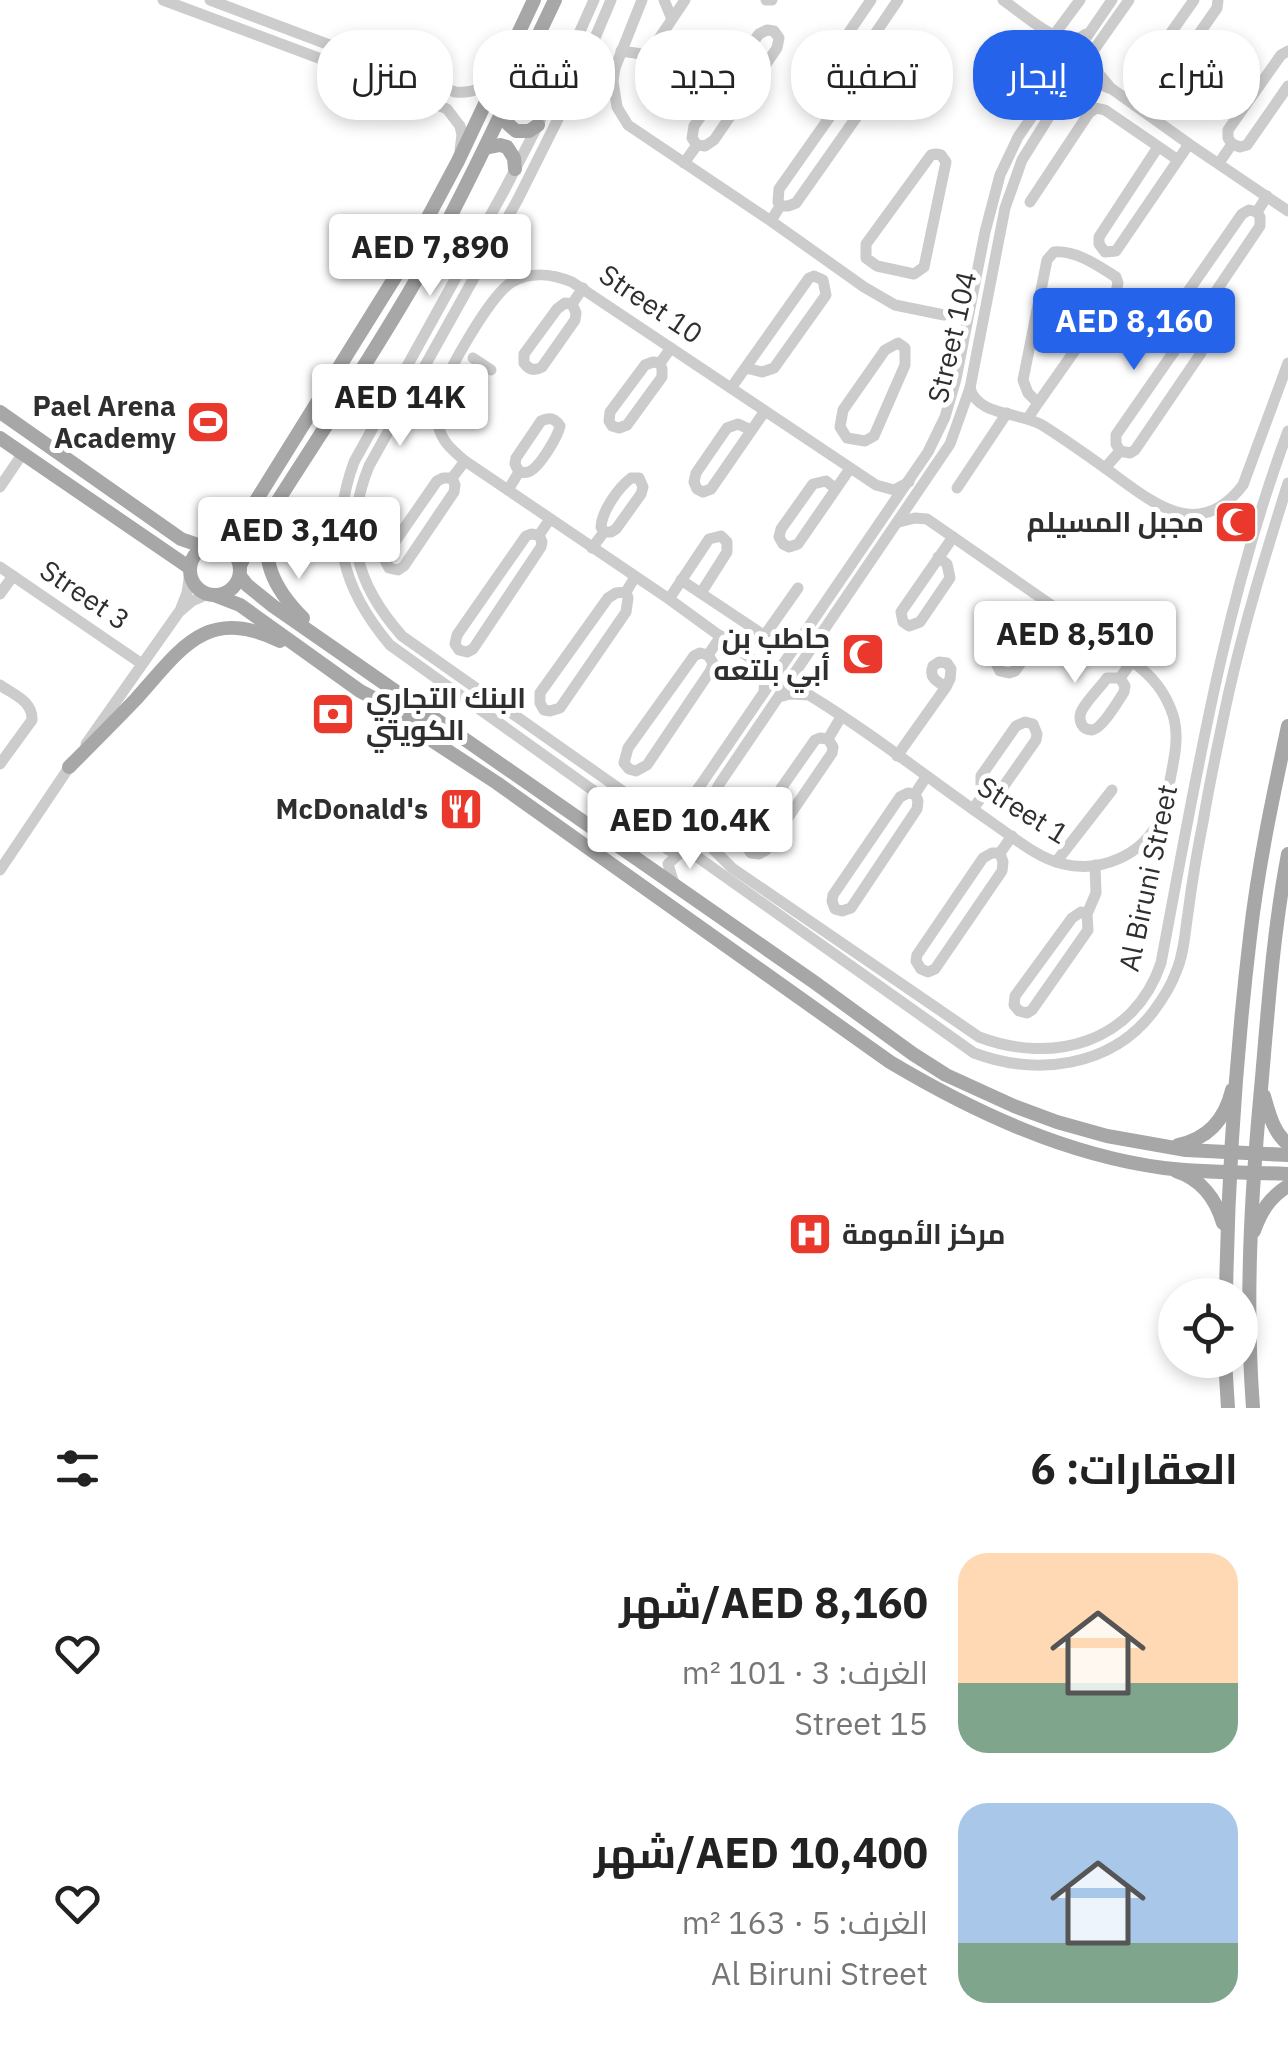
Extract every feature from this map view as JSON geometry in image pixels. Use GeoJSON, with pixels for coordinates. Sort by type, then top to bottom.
{"type":"FeatureCollection","features":[{"type":"Feature","properties":{"kind":"main road"},"geometry":{"type":"LineString","coordinates":[[527,30],[545,3]]}},
{"type":"Feature","properties":{"kind":"main road"},"geometry":{"type":"LineString","coordinates":[[535,30],[545,3]]}},
{"type":"Feature","properties":{"kind":"main road"},"geometry":{"type":"LineString","coordinates":[[477,120],[394,281],[239,528],[193,558],[190,570],[196,586],[240,606],[360,691],[419,722],[422,734],[890,1062],[1006,1122],[1102,1156],[1184,1174],[1214,1200],[1223,1218],[1226,1238]]}},
{"type":"Feature","properties":{"kind":"main road"},"geometry":{"type":"LineString","coordinates":[[211,594],[230,590],[248,548],[418,276],[499,120]]}},
{"type":"Feature","properties":{"kind":"main road"},"geometry":{"type":"LineString","coordinates":[[507,120],[511,128],[522,133],[538,126]]}},
{"type":"Feature","properties":{"kind":"main road"},"geometry":{"type":"LineString","coordinates":[[485,148],[500,145],[510,149],[515,170]]}},
{"type":"Feature","properties":{"kind":"main road"},"geometry":{"type":"LineString","coordinates":[[402,266],[409,275],[418,276]]}},
{"type":"Feature","properties":{"kind":"main road"},"geometry":{"type":"LineString","coordinates":[[394,281],[404,284],[408,292]]}},
{"type":"Feature","properties":{"kind":"main road"},"geometry":{"type":"LineString","coordinates":[[0,412],[181,539],[232,551],[240,571],[273,606],[946,1075],[1014,1106],[1107,1136],[1168,1147],[1288,1155]]}},
{"type":"Feature","properties":{"kind":"main road"},"geometry":{"type":"LineString","coordinates":[[0,438],[190,570]]}},
{"type":"Feature","properties":{"kind":"main road"},"geometry":{"type":"LineString","coordinates":[[23,454],[44,460],[82,485],[89,483],[89,476]]}},
{"type":"Feature","properties":{"kind":"main road"},"geometry":{"type":"LineString","coordinates":[[276,504],[267,552],[278,589],[337,649]]}},
{"type":"Feature","properties":{"kind":"main road"},"geometry":{"type":"LineString","coordinates":[[70,767],[186,643],[206,632],[243,628],[311,656]]}},
{"type":"Feature","properties":{"kind":"main road"},"geometry":{"type":"LineString","coordinates":[[360,691],[369,686],[410,712],[430,714]]}},
{"type":"Feature","properties":{"kind":"main road"},"geometry":{"type":"LineString","coordinates":[[1226,1278],[1230,1171],[1254,904],[1288,726]]}},
{"type":"Feature","properties":{"kind":"main road"},"geometry":{"type":"LineString","coordinates":[[1249,1278],[1254,1154],[1270,970],[1288,854]]}},
{"type":"Feature","properties":{"kind":"main road"},"geometry":{"type":"LineString","coordinates":[[797,996],[812,998],[861,1032],[867,1031],[870,1023]]}},
{"type":"Feature","properties":{"kind":"main road"},"geometry":{"type":"LineString","coordinates":[[1168,1147],[1206,1136],[1219,1121],[1230,1098],[1240,1045]]}},
{"type":"Feature","properties":{"kind":"main road"},"geometry":{"type":"LineString","coordinates":[[1261,1088],[1272,1123],[1288,1144]]}},
{"type":"Feature","properties":{"kind":"main road"},"geometry":{"type":"LineString","coordinates":[[1166,1168],[1288,1174]]}},
{"type":"Feature","properties":{"kind":"main road"},"geometry":{"type":"LineString","coordinates":[[1250,1251],[1263,1209],[1288,1186]]}},
{"type":"Feature","properties":{"kind":"main road"},"geometry":{"type":"LineString","coordinates":[[1227,1378],[1228,1408]]}},
{"type":"Feature","properties":{"kind":"main road"},"geometry":{"type":"LineString","coordinates":[[1248,1378],[1253,1408]]}},
{"type":"Feature","properties":{"kind":"street"},"geometry":{"type":"LineString","coordinates":[[162,0],[317,58]]}},
{"type":"Feature","properties":{"kind":"street"},"geometry":{"type":"LineString","coordinates":[[210,0],[317,40]]}},
{"type":"Feature","properties":{"kind":"street"},"geometry":{"type":"LineString","coordinates":[[594,0],[538,126],[354,462],[340,508],[340,530],[346,569],[357,598],[390,645],[628,815],[647,824],[666,848],[683,852]]}},
{"type":"Feature","properties":{"kind":"street"},"geometry":{"type":"LineString","coordinates":[[611,0],[575,85],[518,198],[379,444],[360,487],[354,538],[369,593],[402,636],[631,797],[650,807],[694,813],[702,829],[697,845],[668,864],[675,887]]}},
{"type":"Feature","properties":{"kind":"street"},"geometry":{"type":"LineString","coordinates":[[642,0],[612,81],[620,114],[633,130],[771,220],[864,287],[895,304],[944,315],[958,327],[963,343]]}},
{"type":"Feature","properties":{"kind":"street"},"geometry":{"type":"LineString","coordinates":[[664,0],[672,18]]}},
{"type":"Feature","properties":{"kind":"street"},"geometry":{"type":"LineString","coordinates":[[622,52],[650,52],[685,0]]}},
{"type":"Feature","properties":{"kind":"street"},"geometry":{"type":"LineString","coordinates":[[871,0],[841,44],[841,51],[849,58],[860,56],[898,0]]}},
{"type":"Feature","properties":{"kind":"street"},"geometry":{"type":"LineString","coordinates":[[1003,0],[1047,30]]}},
{"type":"Feature","properties":{"kind":"street"},"geometry":{"type":"LineString","coordinates":[[1058,30],[1080,0]]}},
{"type":"Feature","properties":{"kind":"street","name":"Street 104"},"geometry":{"type":"LineString","coordinates":[[1091,30],[1112,0]]}},
{"type":"Feature","properties":{"kind":"street","name":"Street 104"},"geometry":{"type":"LineString","coordinates":[[1103,37],[1129,0]]}},
{"type":"Feature","properties":{"kind":"street"},"geometry":{"type":"LineString","coordinates":[[1173,30],[1194,0]]}},
{"type":"Feature","properties":{"kind":"street"},"geometry":{"type":"LineString","coordinates":[[1202,30],[1218,0]]}},
{"type":"Feature","properties":{"kind":"street"},"geometry":{"type":"LineString","coordinates":[[774,31],[779,38],[777,48],[714,140],[705,146],[697,145],[692,138],[694,126],[759,34],[774,31]]}},
{"type":"Feature","properties":{"kind":"street"},"geometry":{"type":"LineString","coordinates":[[1288,51],[1280,55],[1228,130],[1232,144],[1246,145],[1288,86]]}},
{"type":"Feature","properties":{"kind":"street"},"geometry":{"type":"LineString","coordinates":[[1103,79],[1112,89]]}},
{"type":"Feature","properties":{"kind":"street"},"geometry":{"type":"LineString","coordinates":[[1103,85],[1123,97]]}},
{"type":"Feature","properties":{"kind":"street"},"geometry":{"type":"LineString","coordinates":[[864,90],[865,105],[796,202],[780,206],[779,188],[848,91],[864,90]]}},
{"type":"Feature","properties":{"kind":"street"},"geometry":{"type":"LineString","coordinates":[[1030,202],[1096,108],[1105,110],[1178,160]]}},
{"type":"Feature","properties":{"kind":"street"},"geometry":{"type":"LineString","coordinates":[[453,116],[462,135],[458,161]]}},
{"type":"Feature","properties":{"kind":"street","name":"Street 104"},"geometry":{"type":"LineString","coordinates":[[702,829],[706,807],[724,777],[899,522],[945,417],[1002,172],[1018,137],[1031,120]]}},
{"type":"Feature","properties":{"kind":"street","name":"Street 104"},"geometry":{"type":"LineString","coordinates":[[675,809],[691,798],[885,519],[950,444],[970,388],[1005,208],[1014,179],[1046,120]]}},
{"type":"Feature","properties":{"kind":"street"},"geometry":{"type":"LineString","coordinates":[[1156,120],[1288,210]]}},
{"type":"Feature","properties":{"kind":"street"},"geometry":{"type":"LineString","coordinates":[[1158,147],[1099,237],[1102,251],[1116,250],[1189,144]]}},
{"type":"Feature","properties":{"kind":"street"},"geometry":{"type":"LineString","coordinates":[[1219,163],[1232,144]]}},
{"type":"Feature","properties":{"kind":"street"},"geometry":{"type":"LineString","coordinates":[[684,164],[697,145]]}},
{"type":"Feature","properties":{"kind":"street"},"geometry":{"type":"LineString","coordinates":[[931,155],[942,155],[946,162],[924,266],[914,274],[877,266],[866,258],[866,244],[931,155]]}},
{"type":"Feature","properties":{"kind":"street"},"geometry":{"type":"LineString","coordinates":[[1002,172],[1014,179]]}},
{"type":"Feature","properties":{"kind":"street"},"geometry":{"type":"LineString","coordinates":[[1257,212],[1267,196]]}},
{"type":"Feature","properties":{"kind":"street"},"geometry":{"type":"LineString","coordinates":[[771,220],[780,206]]}},
{"type":"Feature","properties":{"kind":"street"},"geometry":{"type":"LineString","coordinates":[[1249,210],[1257,212],[1260,226],[1206,306],[1192,308],[1187,293],[1242,214],[1249,210]]}},
{"type":"Feature","properties":{"kind":"street"},"geometry":{"type":"LineString","coordinates":[[985,232],[994,230],[999,236]]}},
{"type":"Feature","properties":{"kind":"street"},"geometry":{"type":"LineString","coordinates":[[1028,418],[1117,288],[1116,277],[1092,262],[1060,250],[1051,253],[1047,260],[1023,380],[1038,403]]}},
{"type":"Feature","properties":{"kind":"street"},"geometry":{"type":"LineString","coordinates":[[864,287],[877,266]]}},
{"type":"Feature","properties":{"kind":"street","name":"Street 10"},"geometry":{"type":"LineString","coordinates":[[440,394],[467,355],[488,306],[503,288],[533,275],[548,274],[583,288],[876,485]]}},
{"type":"Feature","properties":{"kind":"street"},"geometry":{"type":"LineString","coordinates":[[731,388],[809,278],[823,280],[826,295],[774,368],[766,372],[746,368]]}},
{"type":"Feature","properties":{"kind":"street"},"geometry":{"type":"LineString","coordinates":[[572,304],[583,288]]}},
{"type":"Feature","properties":{"kind":"street"},"geometry":{"type":"LineString","coordinates":[[944,315],[962,310],[973,293]]}},
{"type":"Feature","properties":{"kind":"street"},"geometry":{"type":"LineString","coordinates":[[572,304],[575,320],[542,367],[530,368],[524,363],[524,354],[557,308],[572,304]]}},
{"type":"Feature","properties":{"kind":"street"},"geometry":{"type":"LineString","coordinates":[[1190,336],[1199,338],[1201,353],[1135,450],[1120,451],[1116,435],[1182,340],[1190,336]]}},
{"type":"Feature","properties":{"kind":"street"},"geometry":{"type":"LineString","coordinates":[[893,344],[902,345],[906,352],[904,366],[874,436],[864,441],[847,438],[840,427],[843,410],[885,350],[893,344]]}},
{"type":"Feature","properties":{"kind":"street"},"geometry":{"type":"LineString","coordinates":[[660,363],[662,376],[627,425],[612,426],[610,412],[645,365],[660,363],[670,348]]}},
{"type":"Feature","properties":{"kind":"street"},"geometry":{"type":"LineString","coordinates":[[414,353],[426,361]]}},
{"type":"Feature","properties":{"kind":"street"},"geometry":{"type":"LineString","coordinates":[[467,355],[491,370]]}},
{"type":"Feature","properties":{"kind":"street"},"geometry":{"type":"LineString","coordinates":[[970,388],[975,399],[1039,423],[1150,501],[1177,514],[1192,515],[1223,506],[1243,486],[1288,363]]}},
{"type":"Feature","properties":{"kind":"street"},"geometry":{"type":"LineString","coordinates":[[455,418],[460,406],[440,394],[439,430],[448,446],[464,461],[757,663],[766,677],[764,692]]}},
{"type":"Feature","properties":{"kind":"street"},"geometry":{"type":"LineString","coordinates":[[750,430],[738,424],[727,428],[696,473],[697,489],[711,489],[765,411]]}},
{"type":"Feature","properties":{"kind":"street"},"geometry":{"type":"LineString","coordinates":[[960,418],[974,412],[1001,411]]}},
{"type":"Feature","properties":{"kind":"street"},"geometry":{"type":"LineString","coordinates":[[957,488],[1001,411]]}},
{"type":"Feature","properties":{"kind":"street"},"geometry":{"type":"LineString","coordinates":[[555,420],[560,426],[559,434],[532,471],[519,472],[514,460],[532,433],[541,421],[555,420]]}},
{"type":"Feature","properties":{"kind":"street","name":"Al Biruni Street"},"geometry":{"type":"LineString","coordinates":[[809,929],[979,1037],[1016,1049],[1082,1044],[1104,1033],[1140,1003],[1155,980],[1211,704],[1246,561],[1288,431]]}},
{"type":"Feature","properties":{"kind":"street"},"geometry":{"type":"LineString","coordinates":[[833,458],[847,438]]}},
{"type":"Feature","properties":{"kind":"street"},"geometry":{"type":"LineString","coordinates":[[1105,468],[1120,451]]}},
{"type":"Feature","properties":{"kind":"street"},"geometry":{"type":"LineString","coordinates":[[0,487],[23,454]]}},
{"type":"Feature","properties":{"kind":"street"},"geometry":{"type":"LineString","coordinates":[[452,478],[464,461]]}},
{"type":"Feature","properties":{"kind":"street"},"geometry":{"type":"LineString","coordinates":[[836,489],[826,482],[813,484],[781,529],[782,544],[798,544],[836,489],[849,470]]}},
{"type":"Feature","properties":{"kind":"street"},"geometry":{"type":"LineString","coordinates":[[508,490],[519,472]]}},
{"type":"Feature","properties":{"kind":"street"},"geometry":{"type":"LineString","coordinates":[[452,478],[454,492],[404,566],[398,570],[389,568],[387,553],[437,481],[452,478]]}},
{"type":"Feature","properties":{"kind":"street"},"geometry":{"type":"LineString","coordinates":[[639,478],[641,494],[616,529],[604,532],[602,518],[625,483],[639,478]]}},
{"type":"Feature","properties":{"kind":"street","name":"Al Biruni Street"},"geometry":{"type":"LineString","coordinates":[[683,852],[696,856],[796,920],[974,1053],[1019,1065],[1069,1063],[1088,1058],[1135,1031],[1153,1012],[1177,972],[1203,819],[1240,646],[1288,483]]}},
{"type":"Feature","properties":{"kind":"street"},"geometry":{"type":"LineString","coordinates":[[876,485],[890,490],[915,485],[927,519],[899,522]]}},
{"type":"Feature","properties":{"kind":"street"},"geometry":{"type":"LineString","coordinates":[[876,485],[884,498],[885,519]]}},
{"type":"Feature","properties":{"kind":"street"},"geometry":{"type":"LineString","coordinates":[[538,535],[550,519]]}},
{"type":"Feature","properties":{"kind":"street","name":"Street 1"},"geometry":{"type":"LineString","coordinates":[[808,695],[1012,836],[1056,862],[1095,865],[1125,856],[1147,839],[1162,816],[1175,756],[1174,719],[1159,686],[1132,661],[927,519]]}},
{"type":"Feature","properties":{"kind":"street"},"geometry":{"type":"LineString","coordinates":[[592,548],[604,532]]}},
{"type":"Feature","properties":{"kind":"street"},"geometry":{"type":"LineString","coordinates":[[538,535],[541,548],[473,648],[467,652],[459,650],[457,635],[526,536],[538,535]]}},
{"type":"Feature","properties":{"kind":"street"},"geometry":{"type":"LineString","coordinates":[[669,599],[709,538],[723,537],[727,552],[700,593]]}},
{"type":"Feature","properties":{"kind":"street"},"geometry":{"type":"LineString","coordinates":[[938,558],[947,564],[950,578],[920,622],[909,626],[901,612],[952,537]]}},
{"type":"Feature","properties":{"kind":"street","name":"Street 3"},"geometry":{"type":"LineString","coordinates":[[0,566],[142,664]]}},
{"type":"Feature","properties":{"kind":"street"},"geometry":{"type":"LineString","coordinates":[[844,600],[856,575],[851,566]]}},
{"type":"Feature","properties":{"kind":"street"},"geometry":{"type":"LineString","coordinates":[[180,612],[190,570]]}},
{"type":"Feature","properties":{"kind":"street"},"geometry":{"type":"LineString","coordinates":[[0,594],[13,576]]}},
{"type":"Feature","properties":{"kind":"street"},"geometry":{"type":"LineString","coordinates":[[626,592],[608,598],[540,693],[544,710],[560,708],[626,612],[626,592],[635,577]]}},
{"type":"Feature","properties":{"kind":"street"},"geometry":{"type":"LineString","coordinates":[[681,580],[761,634],[768,632],[798,588]]}},
{"type":"Feature","properties":{"kind":"street"},"geometry":{"type":"LineString","coordinates":[[0,870],[180,612],[192,601],[211,594]]}},
{"type":"Feature","properties":{"kind":"street"},"geometry":{"type":"LineString","coordinates":[[1036,621],[1048,604]]}},
{"type":"Feature","properties":{"kind":"street"},"geometry":{"type":"LineString","coordinates":[[1036,621],[1040,634],[1015,672],[1000,671],[996,656],[1021,622],[1036,621]]}},
{"type":"Feature","properties":{"kind":"street"},"geometry":{"type":"LineString","coordinates":[[708,654],[721,636]]}},
{"type":"Feature","properties":{"kind":"street"},"geometry":{"type":"LineString","coordinates":[[708,654],[712,670],[646,765],[630,770],[624,760],[628,748],[694,656],[708,654]]}},
{"type":"Feature","properties":{"kind":"street"},"geometry":{"type":"LineString","coordinates":[[757,663],[772,664],[785,659]]}},
{"type":"Feature","properties":{"kind":"street"},"geometry":{"type":"LineString","coordinates":[[1120,678],[1132,661]]}},
{"type":"Feature","properties":{"kind":"street"},"geometry":{"type":"LineString","coordinates":[[798,665],[808,695]]}},
{"type":"Feature","properties":{"kind":"street"},"geometry":{"type":"LineString","coordinates":[[1107,678],[1120,678],[1124,692],[1099,727],[1085,729],[1080,714],[1107,678]]}},
{"type":"Feature","properties":{"kind":"street"},"geometry":{"type":"LineString","coordinates":[[0,685],[30,706],[32,714],[32,720],[0,764]]}},
{"type":"Feature","properties":{"kind":"street"},"geometry":{"type":"LineString","coordinates":[[897,756],[946,687]]}},
{"type":"Feature","properties":{"kind":"street"},"geometry":{"type":"LineString","coordinates":[[779,697],[808,695]]}},
{"type":"Feature","properties":{"kind":"street"},"geometry":{"type":"LineString","coordinates":[[485,714],[494,710],[494,702]]}},
{"type":"Feature","properties":{"kind":"street"},"geometry":{"type":"LineString","coordinates":[[500,725],[503,716],[510,712]]}},
{"type":"Feature","properties":{"kind":"street"},"geometry":{"type":"LineString","coordinates":[[828,739],[841,717]]}},
{"type":"Feature","properties":{"kind":"street"},"geometry":{"type":"LineString","coordinates":[[1034,724],[1036,740],[1010,778],[997,792],[986,792],[981,776],[1016,726],[1034,724]]}},
{"type":"Feature","properties":{"kind":"street"},"geometry":{"type":"LineString","coordinates":[[828,739],[832,752],[766,850],[751,853],[746,846],[747,837],[815,740],[828,739]]}},
{"type":"Feature","properties":{"kind":"street"},"geometry":{"type":"LineString","coordinates":[[724,777],[717,775],[716,770],[727,746]]}},
{"type":"Feature","properties":{"kind":"street"},"geometry":{"type":"LineString","coordinates":[[914,794],[926,778]]}},
{"type":"Feature","properties":{"kind":"street"},"geometry":{"type":"LineString","coordinates":[[1056,862],[1112,790]]}},
{"type":"Feature","properties":{"kind":"street"},"geometry":{"type":"LineString","coordinates":[[973,809],[986,792]]}},
{"type":"Feature","properties":{"kind":"street"},"geometry":{"type":"LineString","coordinates":[[914,794],[917,809],[851,908],[835,909],[833,896],[888,814],[900,797],[914,794]]}},
{"type":"Feature","properties":{"kind":"street"},"geometry":{"type":"LineString","coordinates":[[1166,800],[1206,804]]}},
{"type":"Feature","properties":{"kind":"street"},"geometry":{"type":"LineString","coordinates":[[629,855],[655,852],[660,820],[675,809]]}},
{"type":"Feature","properties":{"kind":"street"},"geometry":{"type":"LineString","coordinates":[[1188,816],[1197,814],[1203,819]]}},
{"type":"Feature","properties":{"kind":"street","name":"Al Biruni Street"},"geometry":{"type":"LineString","coordinates":[[702,829],[709,846],[796,920]]}},
{"type":"Feature","properties":{"kind":"street"},"geometry":{"type":"LineString","coordinates":[[1000,854],[1012,836]]}},
{"type":"Feature","properties":{"kind":"street"},"geometry":{"type":"LineString","coordinates":[[1000,854],[1002,871],[935,968],[928,972],[920,969],[917,955],[983,858],[1000,854]]}},
{"type":"Feature","properties":{"kind":"street"},"geometry":{"type":"LineString","coordinates":[[1087,914],[1082,912],[1072,918],[1016,996],[1014,1005],[1019,1012],[1032,1010],[1088,930],[1087,914],[1096,893],[1095,865]]}},
{"type":"Feature","properties":{"kind":"place","name":"Pael Arena Academy"},"geometry":{"type":"Point","coordinates":[208,422]}},
{"type":"Feature","properties":{"kind":"place","name":"مجبل المسيلم"},"geometry":{"type":"Point","coordinates":[1236,522]}},
{"type":"Feature","properties":{"kind":"place","name":"حاطب بن أبي بلتعه"},"geometry":{"type":"Point","coordinates":[863,654]}},
{"type":"Feature","properties":{"kind":"place","name":"البنك التجاري الكويتي"},"geometry":{"type":"Point","coordinates":[333,714]}},
{"type":"Feature","properties":{"kind":"place","name":"McDonald's"},"geometry":{"type":"Point","coordinates":[461,809]}},
{"type":"Feature","properties":{"kind":"place","name":"مركز الأمومة"},"geometry":{"type":"Point","coordinates":[810,1234]}}]}
